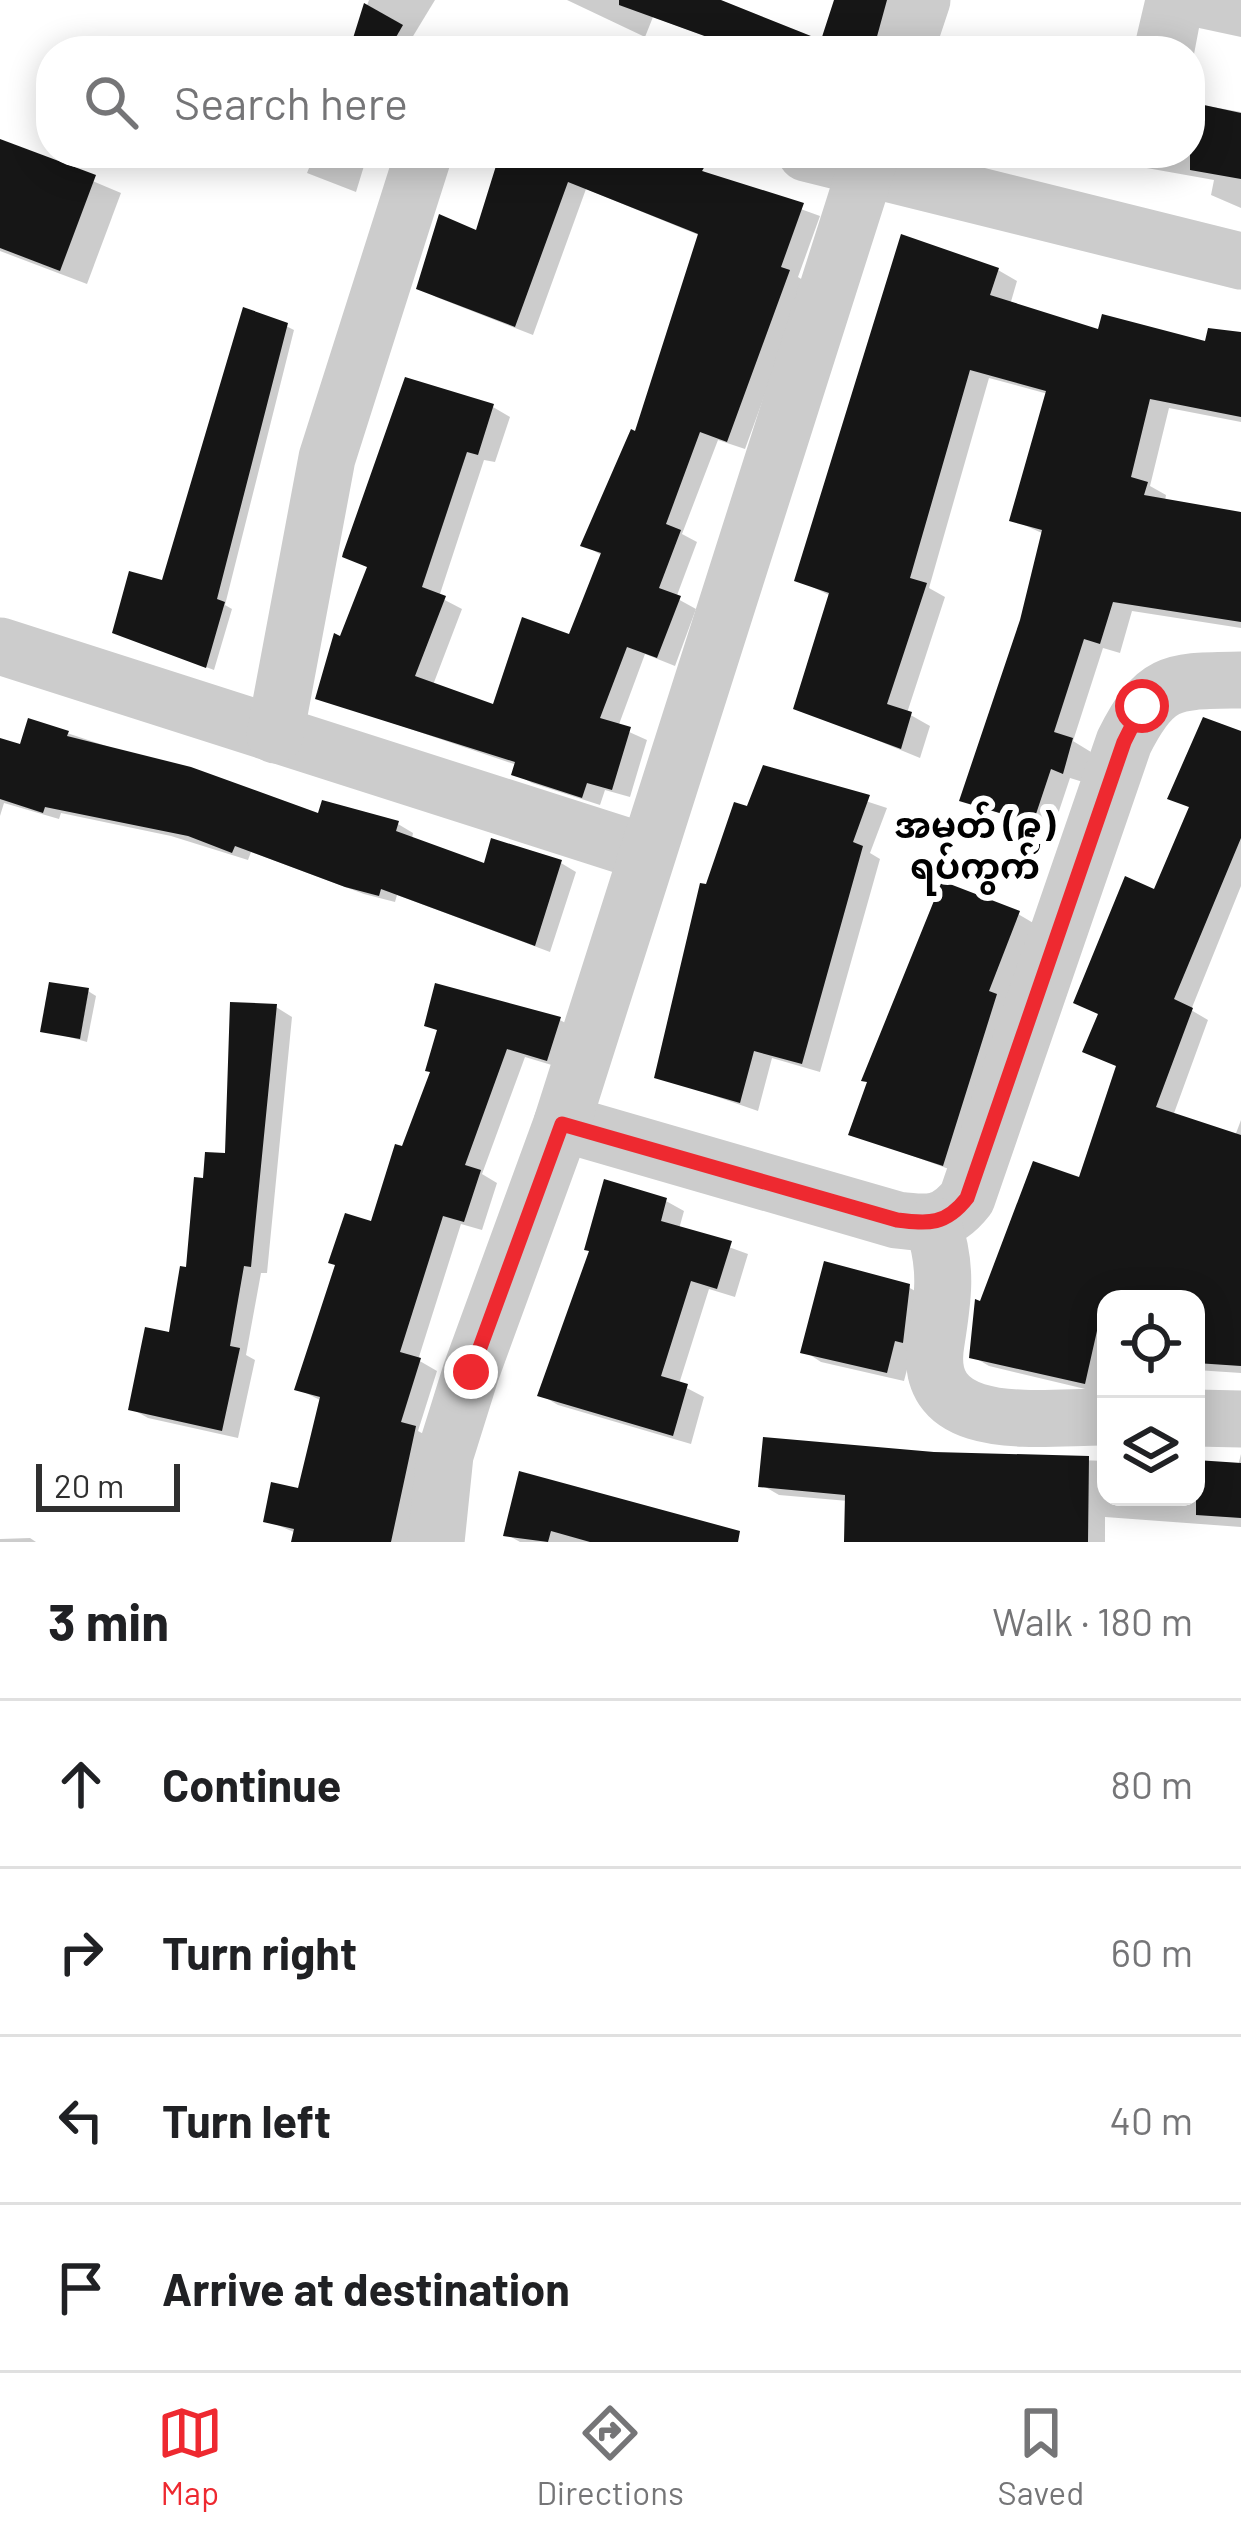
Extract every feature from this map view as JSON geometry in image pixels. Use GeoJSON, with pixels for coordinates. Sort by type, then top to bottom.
{"type":"FeatureCollection","features":[{"type":"Feature","properties":{"kind":"street"},"geometry":{"type":"LineString","coordinates":[[910,36],[922,0]]}},
{"type":"Feature","properties":{"kind":"street"},"geometry":{"type":"LineString","coordinates":[[275,734],[327,458],[419,168]]}},
{"type":"Feature","properties":{"kind":"street"},"geometry":{"type":"LineString","coordinates":[[436,1542],[445,1455],[562,1124],[866,168]]}},
{"type":"Feature","properties":{"kind":"street"},"geometry":{"type":"LineString","coordinates":[[891,168],[1241,261]]}},
{"type":"Feature","properties":{"kind":"street"},"geometry":{"type":"LineString","coordinates":[[0,646],[647,853]]}},
{"type":"Feature","properties":{"kind":"street"},"geometry":{"type":"LineString","coordinates":[[562,1124],[897,1220],[933,1225],[955,1214],[967,1198],[1124,742],[1142,706],[1162,686],[1241,680]]}},
{"type":"Feature","properties":{"kind":"street"},"geometry":{"type":"LineString","coordinates":[[933,1225],[944,1256],[945,1283],[934,1356],[938,1382],[954,1406],[980,1414],[1097,1417]]}},
{"type":"Feature","properties":{"kind":"street"},"geometry":{"type":"LineString","coordinates":[[1205,1418],[1241,1419]]}},
{"type":"Feature","properties":{"kind":"building"},"geometry":{"type":"Polygon","coordinates":[[[619,0],[721,0],[811,36],[704,36],[619,5],[619,0]]]}},
{"type":"Feature","properties":{"kind":"building"},"geometry":{"type":"Polygon","coordinates":[[[834,0],[887,0],[877,36],[822,36],[834,0]]]}},
{"type":"Feature","properties":{"kind":"building"},"geometry":{"type":"Polygon","coordinates":[[[364,3],[403,25],[397,36],[354,36],[364,3]]]}},
{"type":"Feature","properties":{"kind":"building"},"geometry":{"type":"Polygon","coordinates":[[[1205,105],[1241,113],[1241,179],[1190,170],[1205,168],[1205,105]]]}},
{"type":"Feature","properties":{"kind":"building"},"geometry":{"type":"Polygon","coordinates":[[[0,139],[36,152],[36,168],[77,168],[96,175],[60,271],[0,248],[0,139]]]}},
{"type":"Feature","properties":{"kind":"building"},"geometry":{"type":"Polygon","coordinates":[[[495,168],[704,168],[804,203],[781,267],[790,270],[727,442],[700,432],[666,524],[681,530],[659,588],[681,596],[657,658],[627,647],[600,718],[631,727],[612,790],[587,783],[582,798],[511,775],[515,762],[315,699],[334,633],[340,636],[367,567],[342,557],[405,377],[494,404],[478,455],[467,452],[422,587],[446,596],[415,676],[493,704],[522,617],[569,634],[601,553],[580,546],[631,429],[635,431],[698,234],[568,182],[515,327],[416,289],[439,214],[476,230],[495,168]]]}},
{"type":"Feature","properties":{"kind":"building"},"geometry":{"type":"Polygon","coordinates":[[[901,234],[999,268],[990,295],[1098,329],[1102,314],[1205,341],[1208,328],[1241,332],[1241,417],[1150,399],[1131,477],[1148,482],[1144,495],[1241,512],[1241,622],[1113,602],[1100,644],[1084,639],[1054,732],[1073,738],[1063,774],[1051,769],[1033,823],[959,801],[1020,620],[1042,530],[1009,521],[1046,391],[970,370],[910,578],[927,583],[887,704],[912,712],[901,749],[793,709],[829,593],[794,581],[901,234]]]}},
{"type":"Feature","properties":{"kind":"building"},"geometry":{"type":"Polygon","coordinates":[[[243,307],[288,323],[217,599],[225,602],[206,668],[112,633],[129,571],[162,580],[243,307]]]}},
{"type":"Feature","properties":{"kind":"building"},"geometry":{"type":"Polygon","coordinates":[[[1203,717],[1241,731],[1241,838],[1174,999],[1193,1008],[1156,1107],[1241,1135],[1241,1366],[1205,1364],[1205,1290],[1097,1290],[1097,1331],[1085,1384],[969,1358],[975,1299],[980,1301],[1033,1161],[1079,1177],[1116,1066],[1082,1052],[1098,1014],[1073,1003],[1125,876],[1154,889],[1189,807],[1167,799],[1203,717]]]}},
{"type":"Feature","properties":{"kind":"building"},"geometry":{"type":"Polygon","coordinates":[[[28,718],[69,731],[67,736],[191,767],[318,813],[322,800],[399,821],[396,831],[484,863],[491,838],[562,860],[535,946],[381,889],[379,896],[345,887],[235,846],[232,853],[188,836],[45,807],[43,813],[0,799],[0,738],[20,744],[28,718]]]}},
{"type":"Feature","properties":{"kind":"building"},"geometry":{"type":"Polygon","coordinates":[[[763,765],[870,795],[853,842],[863,846],[802,1064],[754,1051],[740,1103],[654,1078],[700,883],[706,884],[734,802],[747,806],[763,765]]]}},
{"type":"Feature","properties":{"kind":"building"},"geometry":{"type":"Polygon","coordinates":[[[942,881],[1020,911],[989,991],[997,994],[943,1166],[848,1135],[867,1082],[861,1081],[942,881]]]}},
{"type":"Feature","properties":{"kind":"building"},"geometry":{"type":"Polygon","coordinates":[[[49,982],[89,988],[80,1039],[40,1032],[49,982]]]}},
{"type":"Feature","properties":{"kind":"building"},"geometry":{"type":"Polygon","coordinates":[[[435,983],[561,1017],[547,1061],[507,1049],[465,1165],[481,1170],[464,1222],[443,1216],[400,1352],[421,1358],[401,1422],[416,1426],[391,1542],[291,1542],[294,1529],[263,1522],[271,1482],[298,1488],[320,1397],[294,1390],[335,1265],[328,1263],[345,1213],[371,1221],[395,1144],[402,1146],[430,1072],[425,1071],[437,1030],[424,1026],[435,983]]]}},
{"type":"Feature","properties":{"kind":"building"},"geometry":{"type":"Polygon","coordinates":[[[230,1002],[277,1004],[251,1267],[244,1266],[230,1346],[240,1348],[222,1431],[128,1410],[145,1327],[169,1332],[180,1266],[186,1267],[194,1177],[203,1178],[205,1152],[225,1153],[230,1002]]]}},
{"type":"Feature","properties":{"kind":"building"},"geometry":{"type":"Polygon","coordinates":[[[604,1179],[667,1198],[661,1221],[732,1241],[717,1289],[691,1281],[661,1376],[688,1384],[673,1436],[537,1396],[589,1251],[584,1250],[604,1179]]]}},
{"type":"Feature","properties":{"kind":"building"},"geometry":{"type":"Polygon","coordinates":[[[824,1261],[910,1284],[903,1343],[895,1341],[887,1373],[800,1353],[824,1261]]]}},
{"type":"Feature","properties":{"kind":"building"},"geometry":{"type":"Polygon","coordinates":[[[763,1437],[934,1452],[1089,1456],[1088,1542],[844,1542],[845,1495],[758,1487],[763,1437]]]}},
{"type":"Feature","properties":{"kind":"building"},"geometry":{"type":"Polygon","coordinates":[[[1205,1461],[1241,1463],[1241,1518],[1196,1515],[1196,1506],[1205,1506],[1205,1461]]]}},
{"type":"Feature","properties":{"kind":"building"},"geometry":{"type":"Polygon","coordinates":[[[519,1471],[740,1531],[738,1542],[590,1542],[551,1531],[548,1542],[503,1536],[519,1471]]]}},
{"type":"Feature","properties":{"kind":"district","name":"အမှတ် (၉) ရပ်ကွက်"},"geometry":{"type":"Point","coordinates":[975,844]}},
{"type":"Feature","properties":{"kind":"route"},"geometry":{"type":"LineString","coordinates":[[471,1372],[562,1124],[897,1220],[933,1225],[955,1214],[967,1198],[1124,742],[1142,706]]}}]}
